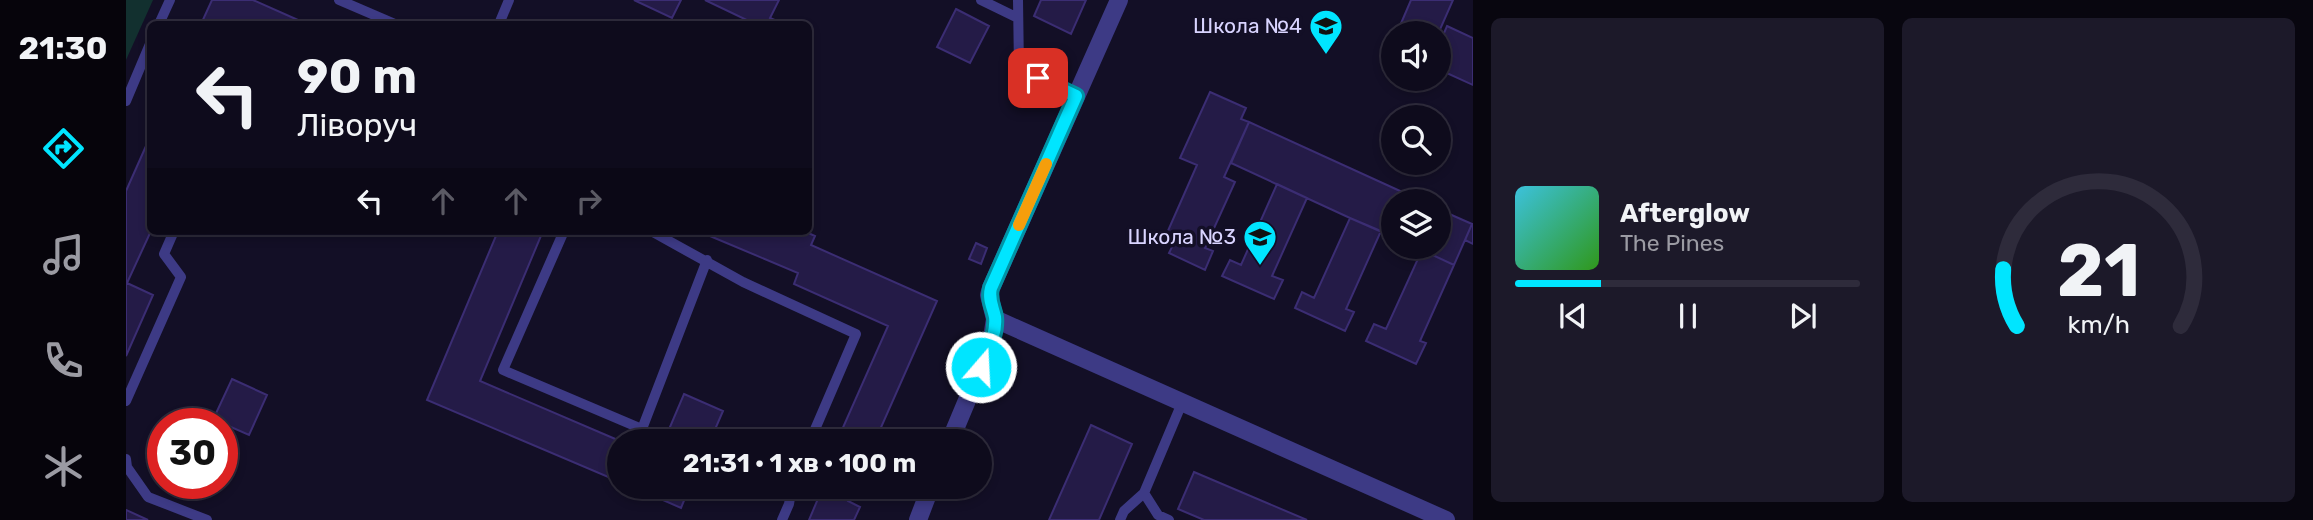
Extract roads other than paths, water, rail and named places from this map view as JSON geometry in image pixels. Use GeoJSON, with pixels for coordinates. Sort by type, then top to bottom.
{"type":"FeatureCollection","features":[{"type":"Feature","properties":{"kind":"street"},"geometry":{"type":"LineString","coordinates":[[955,429],[991,343],[995,319],[989,295],[991,288],[1119,0]]}},
{"type":"Feature","properties":{"kind":"street"},"geometry":{"type":"LineString","coordinates":[[995,319],[1446,520]]}},
{"type":"Feature","properties":{"kind":"street"},"geometry":{"type":"LineString","coordinates":[[918,520],[927,499]]}},
{"type":"Feature","properties":{"kind":"lane"},"geometry":{"type":"LineString","coordinates":[[160,21],[170,0]]}},
{"type":"Feature","properties":{"kind":"lane"},"geometry":{"type":"LineString","coordinates":[[339,0],[388,21]]}},
{"type":"Feature","properties":{"kind":"lane"},"geometry":{"type":"LineString","coordinates":[[500,21],[509,0]]}},
{"type":"Feature","properties":{"kind":"lane"},"geometry":{"type":"LineString","coordinates":[[981,0],[1018,18]]}},
{"type":"Feature","properties":{"kind":"lane"},"geometry":{"type":"LineString","coordinates":[[1018,0],[1019,69],[1076,96]]}},
{"type":"Feature","properties":{"kind":"lane"},"geometry":{"type":"LineString","coordinates":[[126,101],[147,51]]}},
{"type":"Feature","properties":{"kind":"lane"},"geometry":{"type":"LineString","coordinates":[[126,401],[181,277],[164,254],[172,235]]}},
{"type":"Feature","properties":{"kind":"lane"},"geometry":{"type":"LineString","coordinates":[[562,235],[503,370],[642,429],[707,260]]}},
{"type":"Feature","properties":{"kind":"lane"},"geometry":{"type":"LineString","coordinates":[[659,235],[743,282],[856,334],[815,429]]}},
{"type":"Feature","properties":{"kind":"lane"},"geometry":{"type":"LineString","coordinates":[[1119,520],[1124,511],[1144,493],[1182,403]]}},
{"type":"Feature","properties":{"kind":"lane"},"geometry":{"type":"LineString","coordinates":[[126,459],[127,467],[148,497],[207,520]]}},
{"type":"Feature","properties":{"kind":"lane"},"geometry":{"type":"LineString","coordinates":[[1144,493],[1157,515],[1169,520]]}},
{"type":"Feature","properties":{"kind":"lane"},"geometry":{"type":"LineString","coordinates":[[782,520],[790,499]]}},
{"type":"Feature","properties":{"kind":"place","name":"Школа №4"},"geometry":{"type":"Point","coordinates":[1326,56]}},
{"type":"Feature","properties":{"kind":"place","name":"Школа №3"},"geometry":{"type":"Point","coordinates":[1260,267]}}]}
